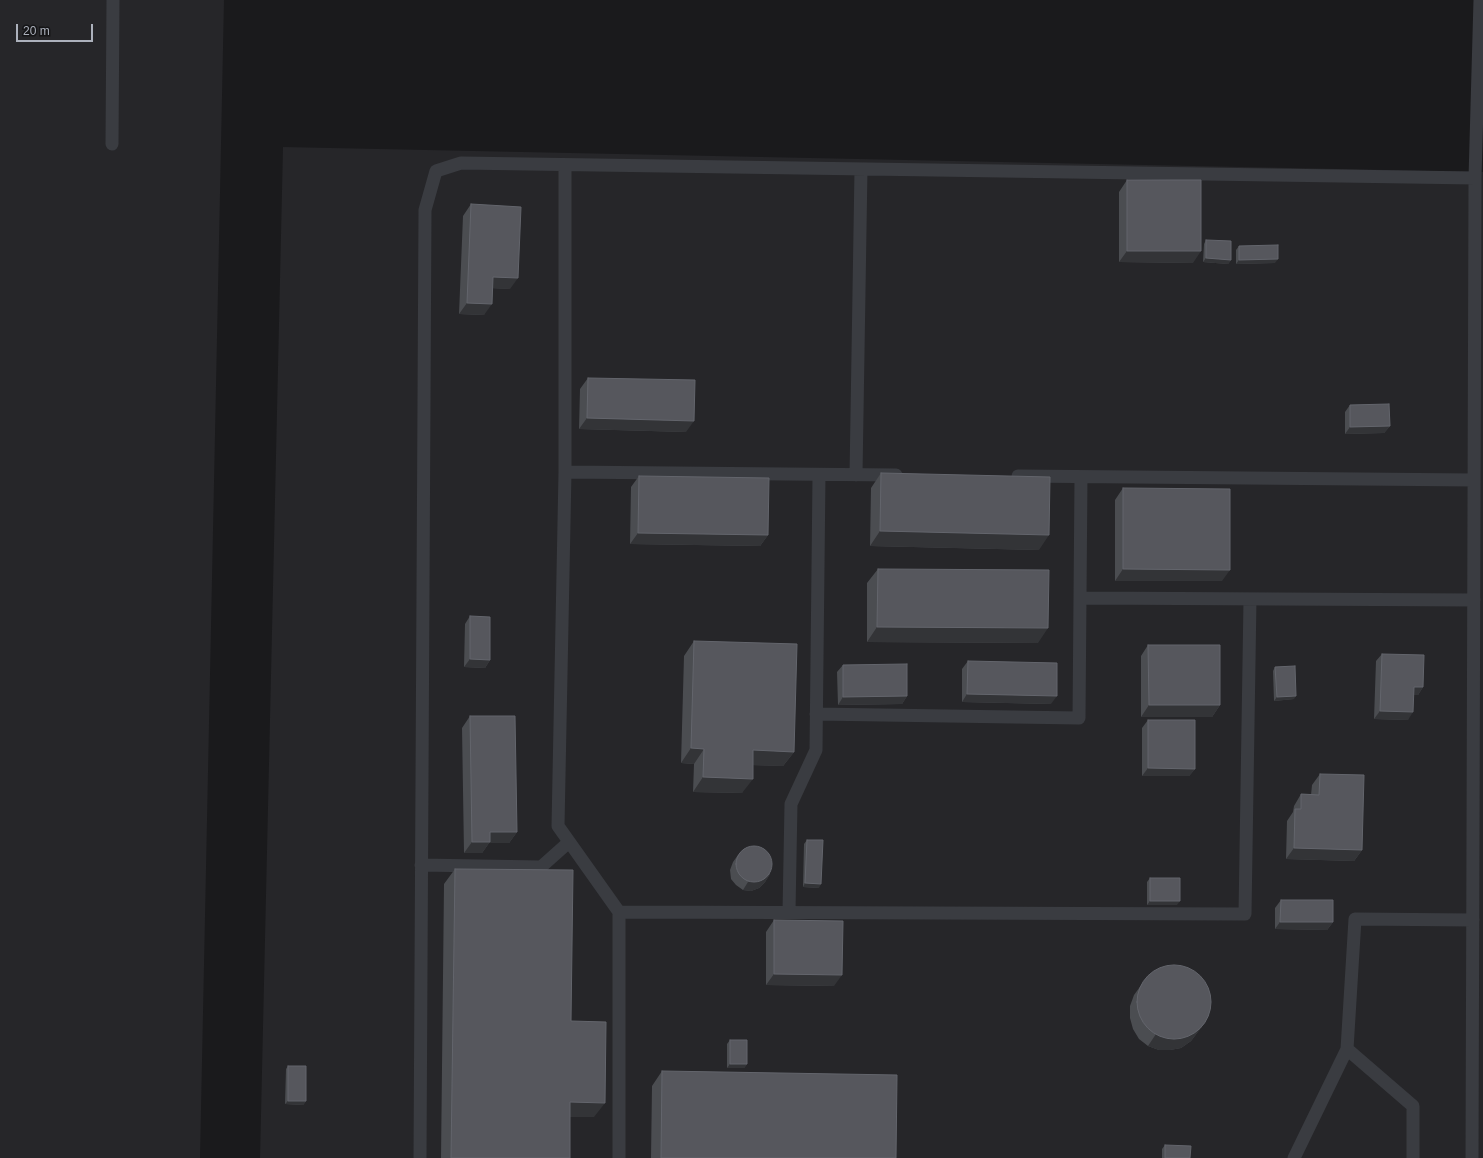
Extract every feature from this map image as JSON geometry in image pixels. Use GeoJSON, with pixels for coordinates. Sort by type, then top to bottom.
{"type":"FeatureCollection","features":[{"type":"Feature","properties":{"kind":"lane"},"geometry":{"type":"LineString","coordinates":[[112,144],[113,0]]}},
{"type":"Feature","properties":{"kind":"lane"},"geometry":{"type":"LineString","coordinates":[[1472,1158],[1475,178],[1480,0]]}},
{"type":"Feature","properties":{"kind":"lane"},"geometry":{"type":"LineString","coordinates":[[420,1158],[425,210],[436,171],[461,163],[1475,178]]}},
{"type":"Feature","properties":{"kind":"lane"},"geometry":{"type":"LineString","coordinates":[[565,165],[565,472],[558,826],[619,912],[619,1158]]}},
{"type":"Feature","properties":{"kind":"lane"},"geometry":{"type":"LineString","coordinates":[[856,475],[861,169]]}},
{"type":"Feature","properties":{"kind":"lane"},"geometry":{"type":"LineString","coordinates":[[565,472],[910,476]]}},
{"type":"Feature","properties":{"kind":"lane"},"geometry":{"type":"LineString","coordinates":[[789,912],[792,804],[816,750],[819,475]]}},
{"type":"Feature","properties":{"kind":"lane"},"geometry":{"type":"LineString","coordinates":[[1003,476],[1474,480]]}},
{"type":"Feature","properties":{"kind":"lane"},"geometry":{"type":"LineString","coordinates":[[816,714],[1078,718],[1081,477]]}},
{"type":"Feature","properties":{"kind":"lane"},"geometry":{"type":"LineString","coordinates":[[1080,598],[1474,600]]}},
{"type":"Feature","properties":{"kind":"lane"},"geometry":{"type":"LineString","coordinates":[[619,912],[1245,914],[1250,599]]}},
{"type":"Feature","properties":{"kind":"lane"},"geometry":{"type":"LineString","coordinates":[[421,865],[541,867],[569,842]]}},
{"type":"Feature","properties":{"kind":"lane"},"geometry":{"type":"LineString","coordinates":[[1294,1158],[1347,1049],[1355,919],[1473,920]]}},
{"type":"Feature","properties":{"kind":"lane"},"geometry":{"type":"LineString","coordinates":[[1347,1049],[1413,1106],[1413,1158]]}},
{"type":"Feature","properties":{"kind":"shaded area"},"geometry":{"type":"Polygon","coordinates":[[[0,0],[224,0],[200,1158],[0,1158],[0,0]]]}},
{"type":"Feature","properties":{"kind":"shaded area"},"geometry":{"type":"Polygon","coordinates":[[[283,147],[1483,172],[1483,1158],[260,1158],[283,147]]]}},
{"type":"Feature","properties":{"kind":"building"},"geometry":{"type":"Polygon","coordinates":[[[1127,180],[1201,180],[1201,251],[1127,251],[1127,180]]]}},
{"type":"Feature","properties":{"kind":"building"},"geometry":{"type":"Polygon","coordinates":[[[471,204],[521,207],[518,278],[493,277],[492,304],[467,303],[471,204]]]}},
{"type":"Feature","properties":{"kind":"building"},"geometry":{"type":"Polygon","coordinates":[[[1206,240],[1231,241],[1231,260],[1206,258],[1206,240]]]}},
{"type":"Feature","properties":{"kind":"building"},"geometry":{"type":"Polygon","coordinates":[[[1278,245],[1278,259],[1239,260],[1239,246],[1278,245]]]}},
{"type":"Feature","properties":{"kind":"building"},"geometry":{"type":"Polygon","coordinates":[[[588,378],[695,380],[694,421],[587,418],[588,378]]]}},
{"type":"Feature","properties":{"kind":"building"},"geometry":{"type":"Polygon","coordinates":[[[1389,404],[1390,426],[1350,427],[1350,405],[1389,404]]]}},
{"type":"Feature","properties":{"kind":"building"},"geometry":{"type":"Polygon","coordinates":[[[881,473],[1050,477],[1049,535],[880,531],[881,473]]]}},
{"type":"Feature","properties":{"kind":"building"},"geometry":{"type":"Polygon","coordinates":[[[639,476],[769,478],[768,535],[638,533],[639,476]]]}},
{"type":"Feature","properties":{"kind":"building"},"geometry":{"type":"Polygon","coordinates":[[[1123,488],[1230,489],[1230,570],[1123,569],[1123,488]]]}},
{"type":"Feature","properties":{"kind":"building"},"geometry":{"type":"Polygon","coordinates":[[[878,569],[1049,570],[1048,628],[877,627],[878,569]]]}},
{"type":"Feature","properties":{"kind":"building"},"geometry":{"type":"Polygon","coordinates":[[[470,616],[490,617],[490,660],[470,659],[470,616]]]}},
{"type":"Feature","properties":{"kind":"building"},"geometry":{"type":"Polygon","coordinates":[[[694,641],[797,644],[794,752],[753,750],[753,779],[703,777],[704,749],[691,748],[694,641]]]}},
{"type":"Feature","properties":{"kind":"building"},"geometry":{"type":"Polygon","coordinates":[[[1148,645],[1220,645],[1220,705],[1149,705],[1148,645]]]}},
{"type":"Feature","properties":{"kind":"building"},"geometry":{"type":"Polygon","coordinates":[[[1382,654],[1424,655],[1423,687],[1414,687],[1413,712],[1380,711],[1382,654]]]}},
{"type":"Feature","properties":{"kind":"building"},"geometry":{"type":"Polygon","coordinates":[[[968,661],[1057,663],[1057,696],[967,694],[968,661]]]}},
{"type":"Feature","properties":{"kind":"building"},"geometry":{"type":"Polygon","coordinates":[[[907,664],[907,696],[843,697],[843,665],[907,664]]]}},
{"type":"Feature","properties":{"kind":"building"},"geometry":{"type":"Polygon","coordinates":[[[1295,666],[1296,696],[1277,697],[1275,667],[1295,666]]]}},
{"type":"Feature","properties":{"kind":"building"},"geometry":{"type":"Polygon","coordinates":[[[470,716],[515,716],[517,832],[490,832],[490,842],[472,842],[470,716]]]}},
{"type":"Feature","properties":{"kind":"building"},"geometry":{"type":"Polygon","coordinates":[[[1148,720],[1195,720],[1195,769],[1148,768],[1148,720]]]}},
{"type":"Feature","properties":{"kind":"building"},"geometry":{"type":"Polygon","coordinates":[[[1320,774],[1364,775],[1362,850],[1294,848],[1295,809],[1301,809],[1301,794],[1319,795],[1320,774]]]}},
{"type":"Feature","properties":{"kind":"building"},"geometry":{"type":"Polygon","coordinates":[[[807,840],[823,840],[821,884],[805,883],[807,840]]]}},
{"type":"Feature","properties":{"kind":"building"},"geometry":{"type":"Polygon","coordinates":[[[758,846],[767,851],[771,857],[771,871],[767,877],[758,882],[750,882],[741,877],[737,871],[736,860],[741,851],[747,847],[758,846]]]}},
{"type":"Feature","properties":{"kind":"building"},"geometry":{"type":"Polygon","coordinates":[[[455,869],[573,870],[571,1021],[606,1022],[605,1103],[570,1102],[570,1158],[451,1158],[455,869]]]}},
{"type":"Feature","properties":{"kind":"building"},"geometry":{"type":"Polygon","coordinates":[[[1150,878],[1180,878],[1180,901],[1150,901],[1150,878]]]}},
{"type":"Feature","properties":{"kind":"building"},"geometry":{"type":"Polygon","coordinates":[[[1281,900],[1333,900],[1333,922],[1280,922],[1281,900]]]}},
{"type":"Feature","properties":{"kind":"building"},"geometry":{"type":"Polygon","coordinates":[[[774,920],[843,921],[842,975],[774,974],[774,920]]]}},
{"type":"Feature","properties":{"kind":"building"},"geometry":{"type":"Polygon","coordinates":[[[1174,965],[1188,968],[1200,976],[1208,988],[1211,1002],[1208,1016],[1200,1028],[1188,1036],[1174,1039],[1160,1036],[1148,1028],[1140,1016],[1137,1002],[1140,988],[1148,976],[1160,968],[1174,965]]]}},
{"type":"Feature","properties":{"kind":"building"},"geometry":{"type":"Polygon","coordinates":[[[730,1040],[747,1040],[747,1064],[730,1064],[730,1040]]]}},
{"type":"Feature","properties":{"kind":"building"},"geometry":{"type":"Polygon","coordinates":[[[288,1066],[306,1066],[306,1101],[288,1101],[288,1066]]]}},
{"type":"Feature","properties":{"kind":"building"},"geometry":{"type":"Polygon","coordinates":[[[662,1071],[897,1075],[896,1158],[661,1158],[662,1071]]]}},
{"type":"Feature","properties":{"kind":"building"},"geometry":{"type":"Polygon","coordinates":[[[1165,1145],[1191,1146],[1190,1158],[1165,1158],[1165,1145]]]}}]}
